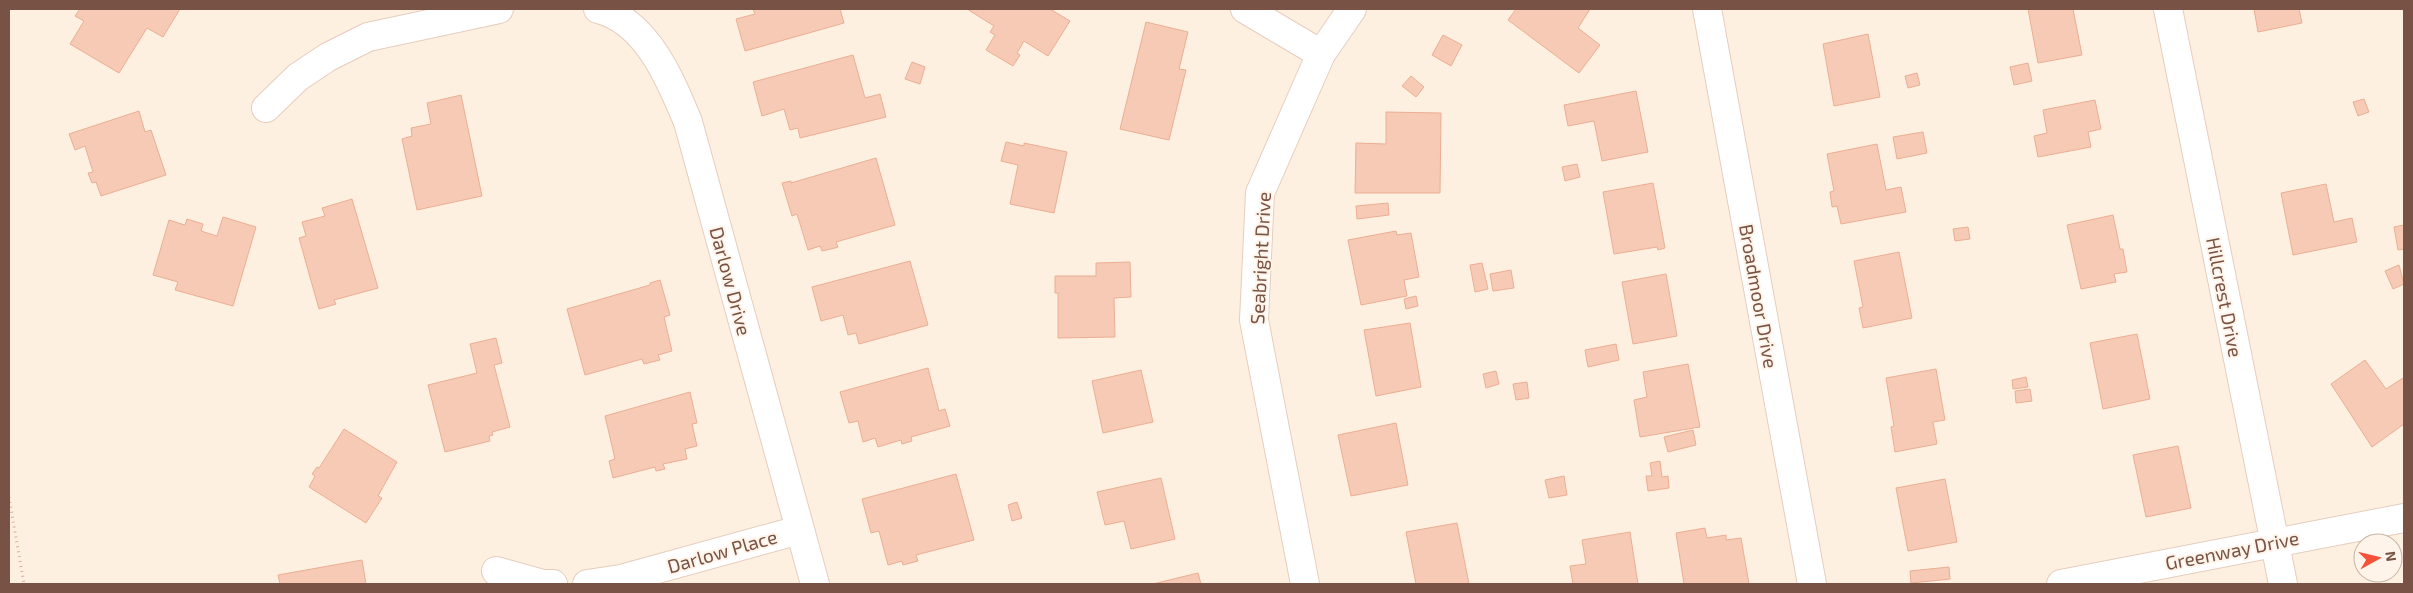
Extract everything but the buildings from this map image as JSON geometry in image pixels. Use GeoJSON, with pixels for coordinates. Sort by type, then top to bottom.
{"type":"FeatureCollection","features":[{"type":"Feature","properties":{"kind":"street"},"geometry":{"type":"LineString","coordinates":[[266,108],[298,77],[328,57],[368,37],[499,9]]}},
{"type":"Feature","properties":{"kind":"street","name":"Darlow Drive"},"geometry":{"type":"LineString","coordinates":[[598,9],[605,10],[631,27],[650,46],[670,78],[688,122],[815,584]]}},
{"type":"Feature","properties":{"kind":"street"},"geometry":{"type":"LineString","coordinates":[[1245,9],[1321,54]]}},
{"type":"Feature","properties":{"kind":"street","name":"Seabright Drive"},"geometry":{"type":"LineString","coordinates":[[1305,584],[1254,320],[1260,193],[1321,54],[1352,9]]}},
{"type":"Feature","properties":{"kind":"street","name":"Broadmoor Drive"},"geometry":{"type":"LineString","coordinates":[[1707,9],[1812,584]]}},
{"type":"Feature","properties":{"kind":"street","name":"Hillcrest Drive"},"geometry":{"type":"LineString","coordinates":[[2168,9],[2283,584]]}},
{"type":"Feature","properties":{"kind":"street","name":"Greenway Drive"},"geometry":{"type":"LineString","coordinates":[[2061,584],[2404,518]]}},
{"type":"Feature","properties":{"kind":"street","name":"Darlow Place"},"geometry":{"type":"LineString","coordinates":[[587,584],[621,579],[799,530]]}},
{"type":"Feature","properties":{"kind":"street"},"geometry":{"type":"LineString","coordinates":[[496,571],[553,584]]}},
{"type":"Feature","properties":{"kind":"path"},"geometry":{"type":"LineString","coordinates":[[9,497],[24,584]]}}]}
